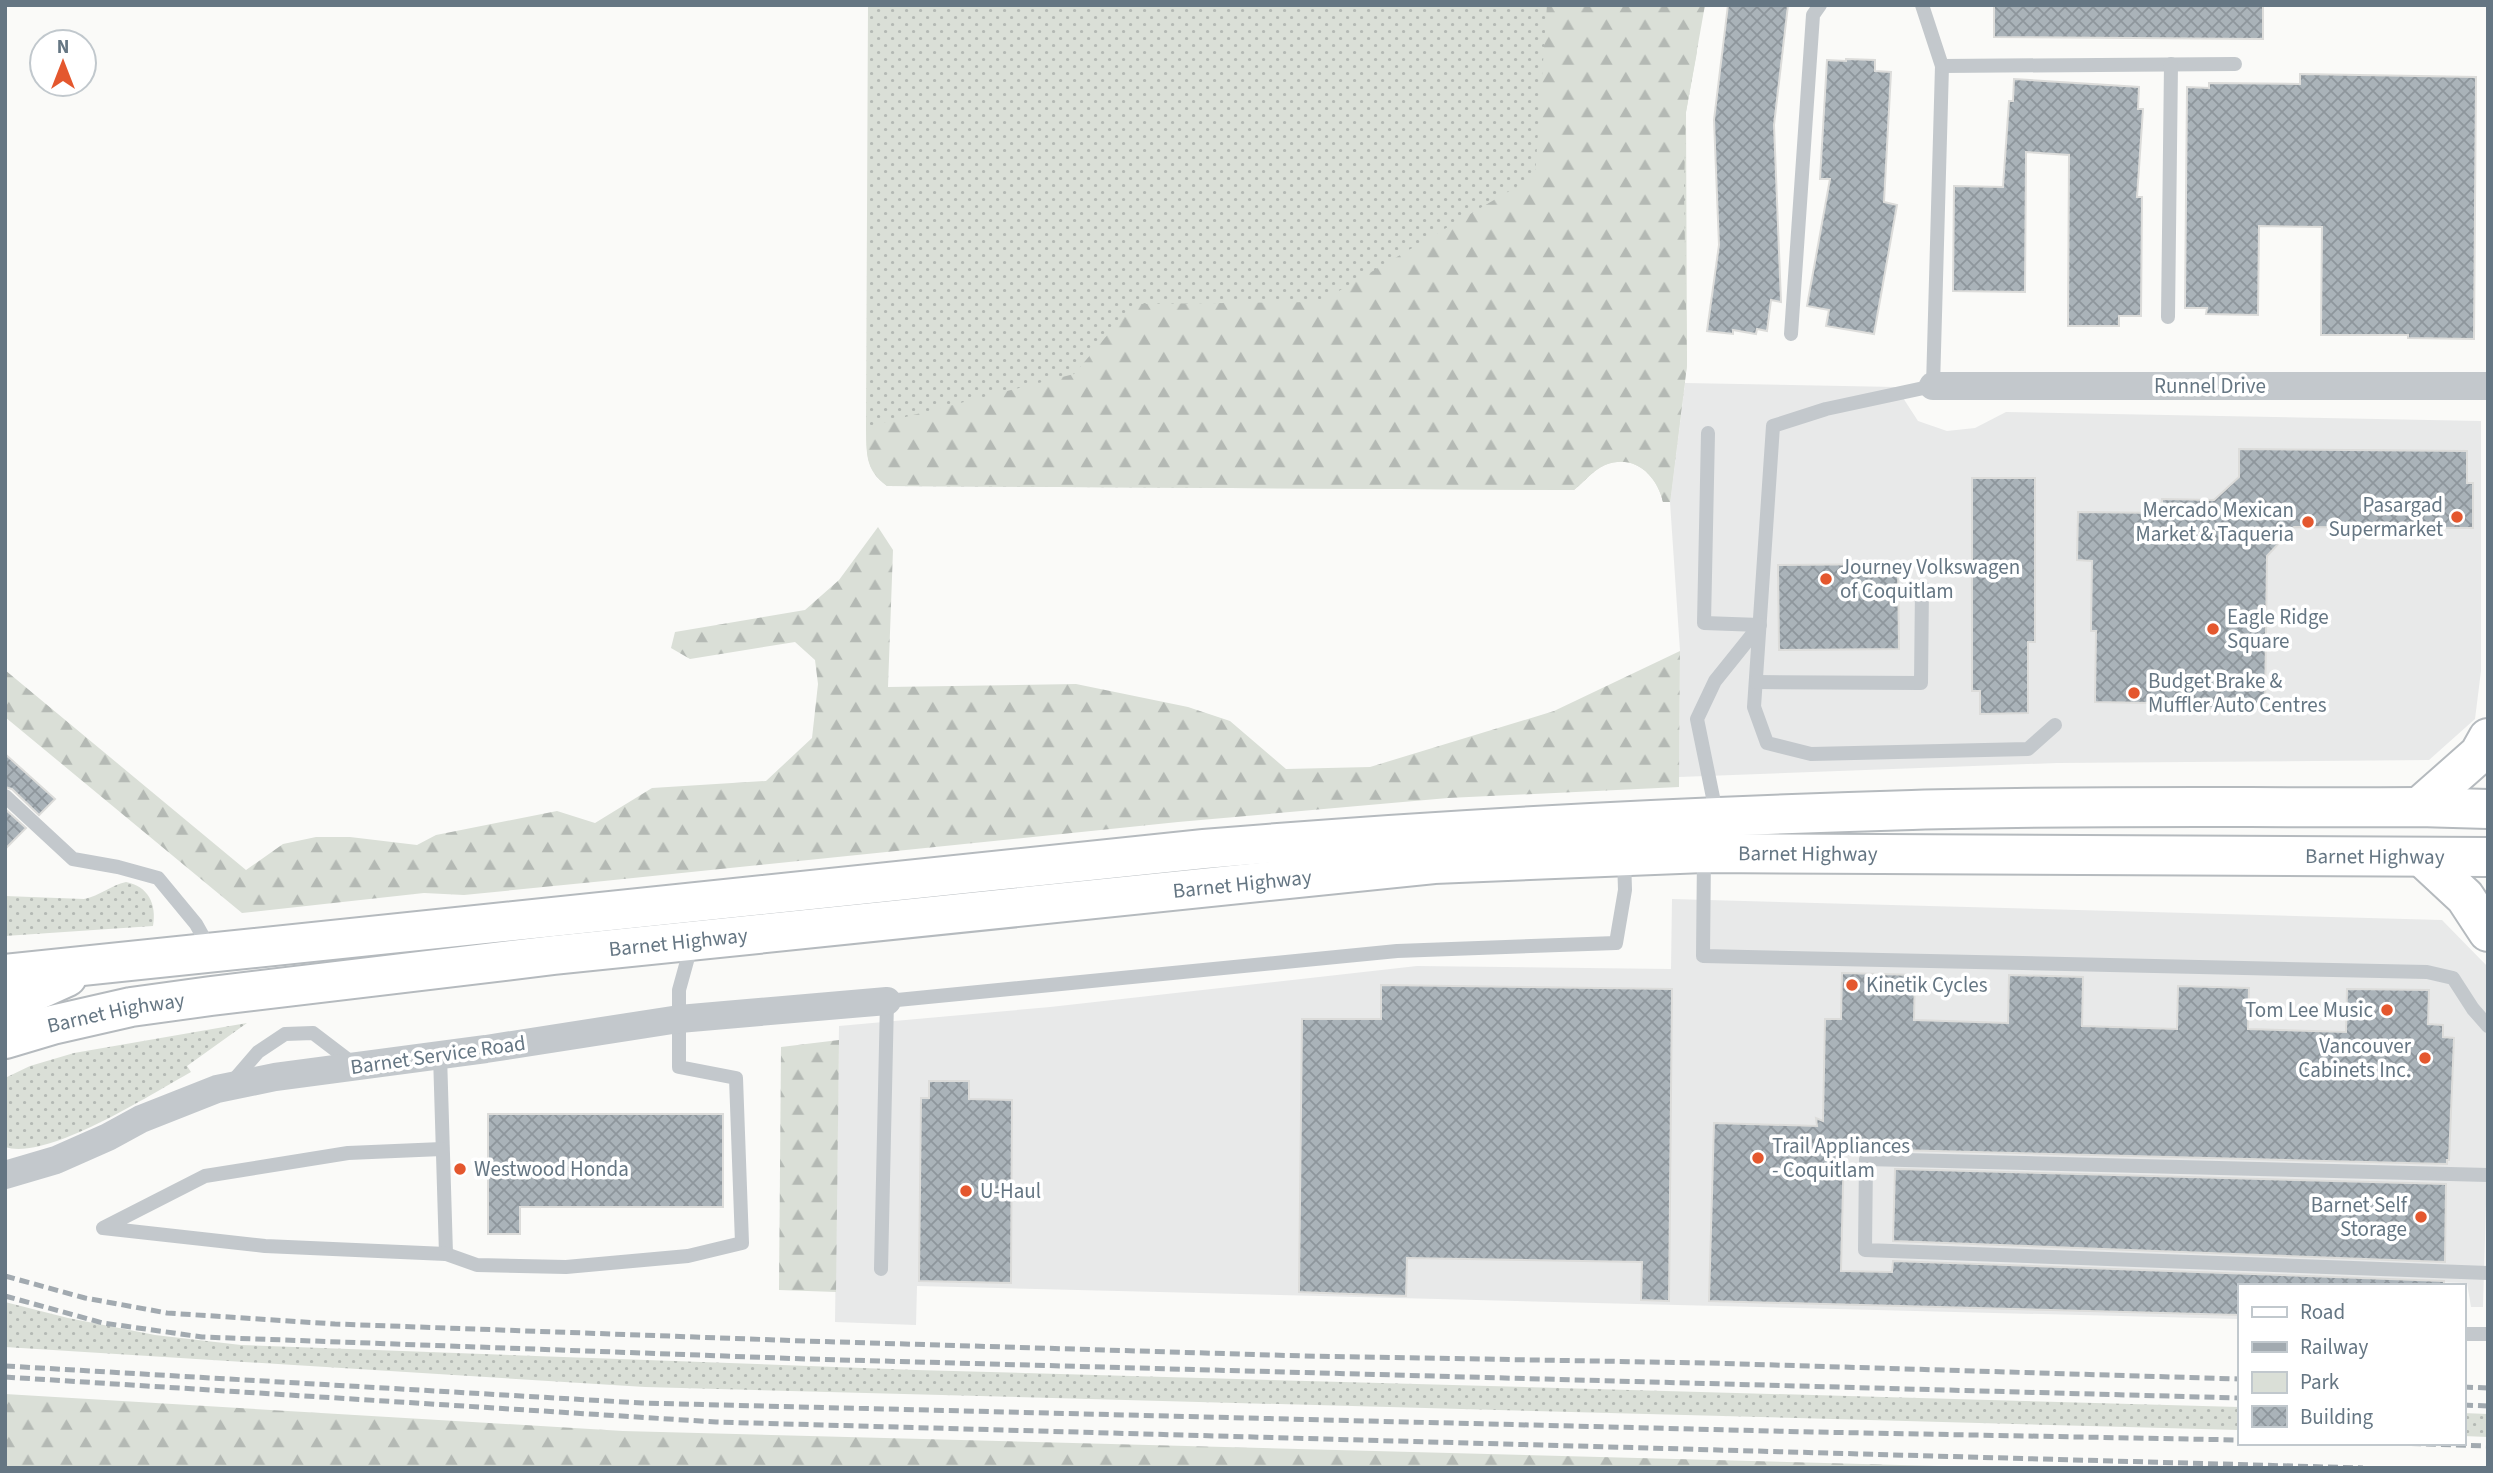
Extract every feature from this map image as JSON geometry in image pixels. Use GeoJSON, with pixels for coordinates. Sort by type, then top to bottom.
{"type":"FeatureCollection","features":[{"type":"Feature","properties":{"kind":"main road"},"geometry":{"type":"LineString","coordinates":[[2419,807],[2479,754],[2488,738]]}},
{"type":"Feature","properties":{"kind":"main road","name":"Barnet Highway"},"geometry":{"type":"LineString","coordinates":[[5,1039],[52,1025],[145,1005],[420,971],[1434,864],[1624,856],[1710,836],[1913,810],[2488,808]]}},
{"type":"Feature","properties":{"kind":"main road","name":"Barnet Highway"},"geometry":{"type":"LineString","coordinates":[[5,974],[1218,848],[1514,826],[1710,836],[2488,857]]}},
{"type":"Feature","properties":{"kind":"main road"},"geometry":{"type":"LineString","coordinates":[[2422,857],[2465,897],[2488,932]]}},
{"type":"Feature","properties":{"kind":"main road"},"geometry":{"type":"LineString","coordinates":[[5,1005],[91,965]]}},
{"type":"Feature","properties":{"kind":"street","name":"Runnel Drive"},"geometry":{"type":"LineString","coordinates":[[1933,386],[2488,386]]}},
{"type":"Feature","properties":{"kind":"street","name":"Barnet Service Road"},"geometry":{"type":"LineString","coordinates":[[5,1175],[56,1160],[141,1119],[216,1089],[275,1077],[679,1018],[887,1001]]}},
{"type":"Feature","properties":{"kind":"lane"},"geometry":{"type":"LineString","coordinates":[[1791,334],[1813,15],[1820,5]]}},
{"type":"Feature","properties":{"kind":"lane"},"geometry":{"type":"LineString","coordinates":[[1922,5],[1942,66],[1933,386],[1826,410],[1773,426],[1754,707],[1767,743],[1811,754],[2028,749],[2055,725]]}},
{"type":"Feature","properties":{"kind":"lane"},"geometry":{"type":"LineString","coordinates":[[2168,317],[2171,64]]}},
{"type":"Feature","properties":{"kind":"lane"},"geometry":{"type":"LineString","coordinates":[[1942,66],[2235,64]]}},
{"type":"Feature","properties":{"kind":"lane"},"geometry":{"type":"LineString","coordinates":[[1708,433],[1704,623],[1760,625]]}},
{"type":"Feature","properties":{"kind":"lane"},"geometry":{"type":"LineString","coordinates":[[1756,682],[1921,683],[1922,586]]}},
{"type":"Feature","properties":{"kind":"lane"},"geometry":{"type":"LineString","coordinates":[[1760,625],[1715,681],[1697,719],[1710,836],[1703,956],[2427,972],[2453,978],[2473,1009],[2488,1026]]}},
{"type":"Feature","properties":{"kind":"lane"},"geometry":{"type":"LineString","coordinates":[[5,796],[73,859],[158,878],[196,924],[212,953]]}},
{"type":"Feature","properties":{"kind":"lane"},"geometry":{"type":"LineString","coordinates":[[881,1269],[887,1001],[1397,951],[1616,943],[1625,890],[1624,856]]}},
{"type":"Feature","properties":{"kind":"lane"},"geometry":{"type":"LineString","coordinates":[[442,1149],[348,1153],[205,1177],[103,1228],[265,1246],[446,1254],[477,1265],[566,1267],[688,1256],[742,1243],[736,1078],[679,1067],[679,989],[692,942]]}},
{"type":"Feature","properties":{"kind":"lane"},"geometry":{"type":"LineString","coordinates":[[229,1087],[258,1052],[285,1034],[313,1033],[356,1066]]}},
{"type":"Feature","properties":{"kind":"lane"},"geometry":{"type":"LineString","coordinates":[[440,1055],[446,1254]]}},
{"type":"Feature","properties":{"kind":"lane"},"geometry":{"type":"LineString","coordinates":[[2488,1175],[1866,1159],[1865,1251],[2488,1273]]}},
{"type":"Feature","properties":{"kind":"lane"},"geometry":{"type":"LineString","coordinates":[[2465,1334],[2488,1334]]}},
{"type":"Feature","properties":{"kind":"shaded area"},"geometry":{"type":"Polygon","coordinates":[[[1685,383],[1896,387],[1918,421],[1947,431],[1975,428],[2006,412],[2481,421],[2481,671],[2475,719],[2429,760],[2057,763],[1679,777],[1680,651],[1670,502],[1685,383]]]}},
{"type":"Feature","properties":{"kind":"shaded area"},"geometry":{"type":"Polygon","coordinates":[[[1672,899],[2442,920],[2488,967],[2488,1135],[2483,1307],[2471,1307],[2467,1283],[2311,1279],[2238,1284],[2238,1319],[917,1286],[916,1325],[835,1322],[839,1026],[1050,1007],[1417,966],[1671,969],[1672,899]]]}},
{"type":"Feature","properties":{"kind":"green space"},"geometry":{"type":"Polygon","coordinates":[[[868,5],[1692,5],[1697,52],[1686,112],[1687,365],[1670,502],[1663,502],[1650,475],[1635,464],[1625,462],[1601,467],[1574,490],[887,486],[871,467],[866,427],[868,5]]]}},
{"type":"Feature","properties":{"kind":"green space"},"geometry":{"type":"Polygon","coordinates":[[[1547,5],[1705,5],[1686,112],[1684,189],[1687,365],[1670,502],[1663,502],[1650,475],[1635,464],[1625,462],[1601,467],[1574,490],[887,486],[874,473],[868,460],[866,427],[1074,374],[1134,304],[1320,302],[1535,176],[1547,5]]]}},
{"type":"Feature","properties":{"kind":"green space"},"geometry":{"type":"Polygon","coordinates":[[[878,527],[893,550],[888,687],[1076,684],[1188,707],[1230,721],[1286,769],[1370,767],[1554,711],[1680,651],[1679,787],[1448,798],[1178,822],[464,895],[424,893],[242,913],[5,717],[5,670],[246,870],[283,844],[316,837],[350,837],[417,845],[436,835],[557,811],[595,823],[652,788],[766,781],[812,738],[818,684],[815,660],[795,642],[690,659],[671,648],[675,632],[805,610],[839,580],[878,527]]]}},
{"type":"Feature","properties":{"kind":"green space"},"geometry":{"type":"Polygon","coordinates":[[[126,882],[140,887],[149,897],[154,910],[153,926],[5,936],[5,896],[84,899],[126,882]]]}},
{"type":"Feature","properties":{"kind":"green space"},"geometry":{"type":"Polygon","coordinates":[[[247,1023],[187,1066],[191,1072],[99,1123],[47,1144],[24,1149],[5,1147],[5,1078],[30,1066],[74,1053],[247,1023]]]}},
{"type":"Feature","properties":{"kind":"green space"},"geometry":{"type":"Polygon","coordinates":[[[839,1040],[836,1292],[779,1290],[781,1047],[839,1040]]]}},
{"type":"Feature","properties":{"kind":"green space"},"geometry":{"type":"Polygon","coordinates":[[[5,1302],[155,1335],[241,1345],[916,1370],[2238,1407],[2238,1430],[645,1387],[5,1347],[5,1302]]]}},
{"type":"Feature","properties":{"kind":"green space"},"geometry":{"type":"Polygon","coordinates":[[[5,1394],[623,1431],[2014,1468],[5,1468],[5,1394]]]}},
{"type":"Feature","properties":{"kind":"green space"},"geometry":{"type":"Polygon","coordinates":[[[2465,1413],[2488,1414],[2488,1437],[2465,1436],[2465,1413]]]}},
{"type":"Feature","properties":{"kind":"building"},"geometry":{"type":"Polygon","coordinates":[[[1728,5],[1788,5],[1774,125],[1781,302],[1771,300],[1767,331],[1757,329],[1756,334],[1733,330],[1733,334],[1707,331],[1719,245],[1714,120],[1728,5]]]}},
{"type":"Feature","properties":{"kind":"building"},"geometry":{"type":"Polygon","coordinates":[[[1994,5],[2263,5],[2263,39],[1994,37],[1994,5]]]}},
{"type":"Feature","properties":{"kind":"building"},"geometry":{"type":"Polygon","coordinates":[[[1827,60],[1875,60],[1875,71],[1891,72],[1884,202],[1897,205],[1874,334],[1826,326],[1829,310],[1807,306],[1830,179],[1820,179],[1827,60]]]}},
{"type":"Feature","properties":{"kind":"building"},"geometry":{"type":"Polygon","coordinates":[[[2300,74],[2476,77],[2474,339],[2408,338],[2408,335],[2321,335],[2322,227],[2259,226],[2258,315],[2206,314],[2207,308],[2185,308],[2187,87],[2209,88],[2209,83],[2300,84],[2300,74]]]}},
{"type":"Feature","properties":{"kind":"building"},"geometry":{"type":"Polygon","coordinates":[[[2014,79],[2139,87],[2138,109],[2143,109],[2137,197],[2142,197],[2141,316],[2119,316],[2119,326],[2068,326],[2069,155],[2026,152],[2025,292],[1953,291],[1954,186],[2003,187],[2009,101],[2013,101],[2014,79]]]}},
{"type":"Feature","properties":{"kind":"building","name":"Eagle Ridge Square"},"geometry":{"type":"Polygon","coordinates":[[[2239,449],[2467,451],[2467,483],[2473,483],[2473,528],[2294,527],[2267,556],[2265,709],[2152,707],[2152,703],[2095,702],[2096,631],[2091,631],[2092,561],[2077,560],[2078,512],[2162,513],[2162,499],[2214,500],[2239,477],[2239,449]]]}},
{"type":"Feature","properties":{"kind":"building"},"geometry":{"type":"Polygon","coordinates":[[[1972,478],[2035,478],[2035,642],[2028,642],[2028,713],[1980,714],[1980,691],[1972,691],[1972,478]]]}},
{"type":"Feature","properties":{"kind":"building"},"geometry":{"type":"Polygon","coordinates":[[[1898,564],[1899,649],[1779,650],[1778,565],[1898,564]]]}},
{"type":"Feature","properties":{"kind":"building"},"geometry":{"type":"Polygon","coordinates":[[[5,754],[55,799],[39,815],[12,789],[5,787],[5,754]]]}},
{"type":"Feature","properties":{"kind":"building"},"geometry":{"type":"Polygon","coordinates":[[[5,809],[26,828],[5,849],[5,809]]]}},
{"type":"Feature","properties":{"kind":"building"},"geometry":{"type":"Polygon","coordinates":[[[1842,973],[1915,975],[1914,1020],[2008,1023],[2009,975],[2083,977],[2082,1026],[2177,1029],[2178,986],[2249,988],[2248,1029],[2346,1032],[2347,989],[2429,990],[2428,1024],[2443,1025],[2443,1037],[2454,1038],[2447,1164],[1896,1150],[1896,1146],[1844,1145],[1841,1271],[1892,1272],[1893,1261],[2444,1281],[2444,1284],[2238,1284],[2238,1315],[1709,1301],[1714,1123],[1817,1126],[1816,1118],[1823,1121],[1825,1019],[1841,1019],[1842,973]]]}},
{"type":"Feature","properties":{"kind":"building"},"geometry":{"type":"Polygon","coordinates":[[[1381,985],[1672,989],[1669,1301],[1641,1300],[1642,1262],[1407,1258],[1406,1296],[1299,1292],[1302,1019],[1381,1019],[1381,985]]]}},
{"type":"Feature","properties":{"kind":"building","name":"U-Haul"},"geometry":{"type":"Polygon","coordinates":[[[929,1081],[969,1081],[969,1099],[1012,1100],[1011,1283],[919,1281],[921,1098],[929,1098],[929,1081]]]}},
{"type":"Feature","properties":{"kind":"building"},"geometry":{"type":"Polygon","coordinates":[[[488,1114],[723,1114],[723,1207],[520,1207],[520,1234],[488,1234],[488,1114]]]}},
{"type":"Feature","properties":{"kind":"building"},"geometry":{"type":"Polygon","coordinates":[[[1895,1169],[2446,1184],[2445,1262],[1893,1241],[1895,1169]]]}},
{"type":"Feature","properties":{"kind":"railway"},"geometry":{"type":"LineString","coordinates":[[5,1276],[85,1298],[167,1313],[335,1324],[1305,1356],[1709,1363],[2238,1379]]}},
{"type":"Feature","properties":{"kind":"railway"},"geometry":{"type":"LineString","coordinates":[[5,1296],[103,1323],[202,1337],[807,1359],[2238,1398]]}},
{"type":"Feature","properties":{"kind":"railway"},"geometry":{"type":"LineString","coordinates":[[5,1366],[642,1403],[2238,1440]]}},
{"type":"Feature","properties":{"kind":"railway"},"geometry":{"type":"LineString","coordinates":[[5,1377],[716,1422],[2363,1468]]}},
{"type":"Feature","properties":{"kind":"railway"},"geometry":{"type":"LineString","coordinates":[[2465,1387],[2488,1388]]}},
{"type":"Feature","properties":{"kind":"railway"},"geometry":{"type":"LineString","coordinates":[[2465,1405],[2488,1406]]}},
{"type":"Feature","properties":{"kind":"railway"},"geometry":{"type":"LineString","coordinates":[[2457,1445],[2488,1446]]}},
{"type":"Feature","properties":{"kind":"place","name":"Pasargad Supermarket"},"geometry":{"type":"Point","coordinates":[2457,517]}},
{"type":"Feature","properties":{"kind":"place","name":"Mercado Mexican Market & Taqueria"},"geometry":{"type":"Point","coordinates":[2308,522]}},
{"type":"Feature","properties":{"kind":"place","name":"Journey Volkswagen of Coquitlam"},"geometry":{"type":"Point","coordinates":[1826,579]}},
{"type":"Feature","properties":{"kind":"place","name":"Eagle Ridge Square"},"geometry":{"type":"Point","coordinates":[2213,629]}},
{"type":"Feature","properties":{"kind":"place","name":"Budget Brake & Muffler Auto Centres"},"geometry":{"type":"Point","coordinates":[2134,693]}},
{"type":"Feature","properties":{"kind":"place","name":"Kinetik Cycles"},"geometry":{"type":"Point","coordinates":[1852,985]}},
{"type":"Feature","properties":{"kind":"place","name":"Tom Lee Music"},"geometry":{"type":"Point","coordinates":[2387,1010]}},
{"type":"Feature","properties":{"kind":"place","name":"Vancouver Cabinets Inc."},"geometry":{"type":"Point","coordinates":[2425,1058]}},
{"type":"Feature","properties":{"kind":"place","name":"Trail Appliances - Coquitlam"},"geometry":{"type":"Point","coordinates":[1758,1158]}},
{"type":"Feature","properties":{"kind":"place","name":"Westwood Honda"},"geometry":{"type":"Point","coordinates":[460,1169]}},
{"type":"Feature","properties":{"kind":"place","name":"U-Haul"},"geometry":{"type":"Point","coordinates":[966,1191]}},
{"type":"Feature","properties":{"kind":"place","name":"Barnet Self Storage"},"geometry":{"type":"Point","coordinates":[2421,1217]}}]}
